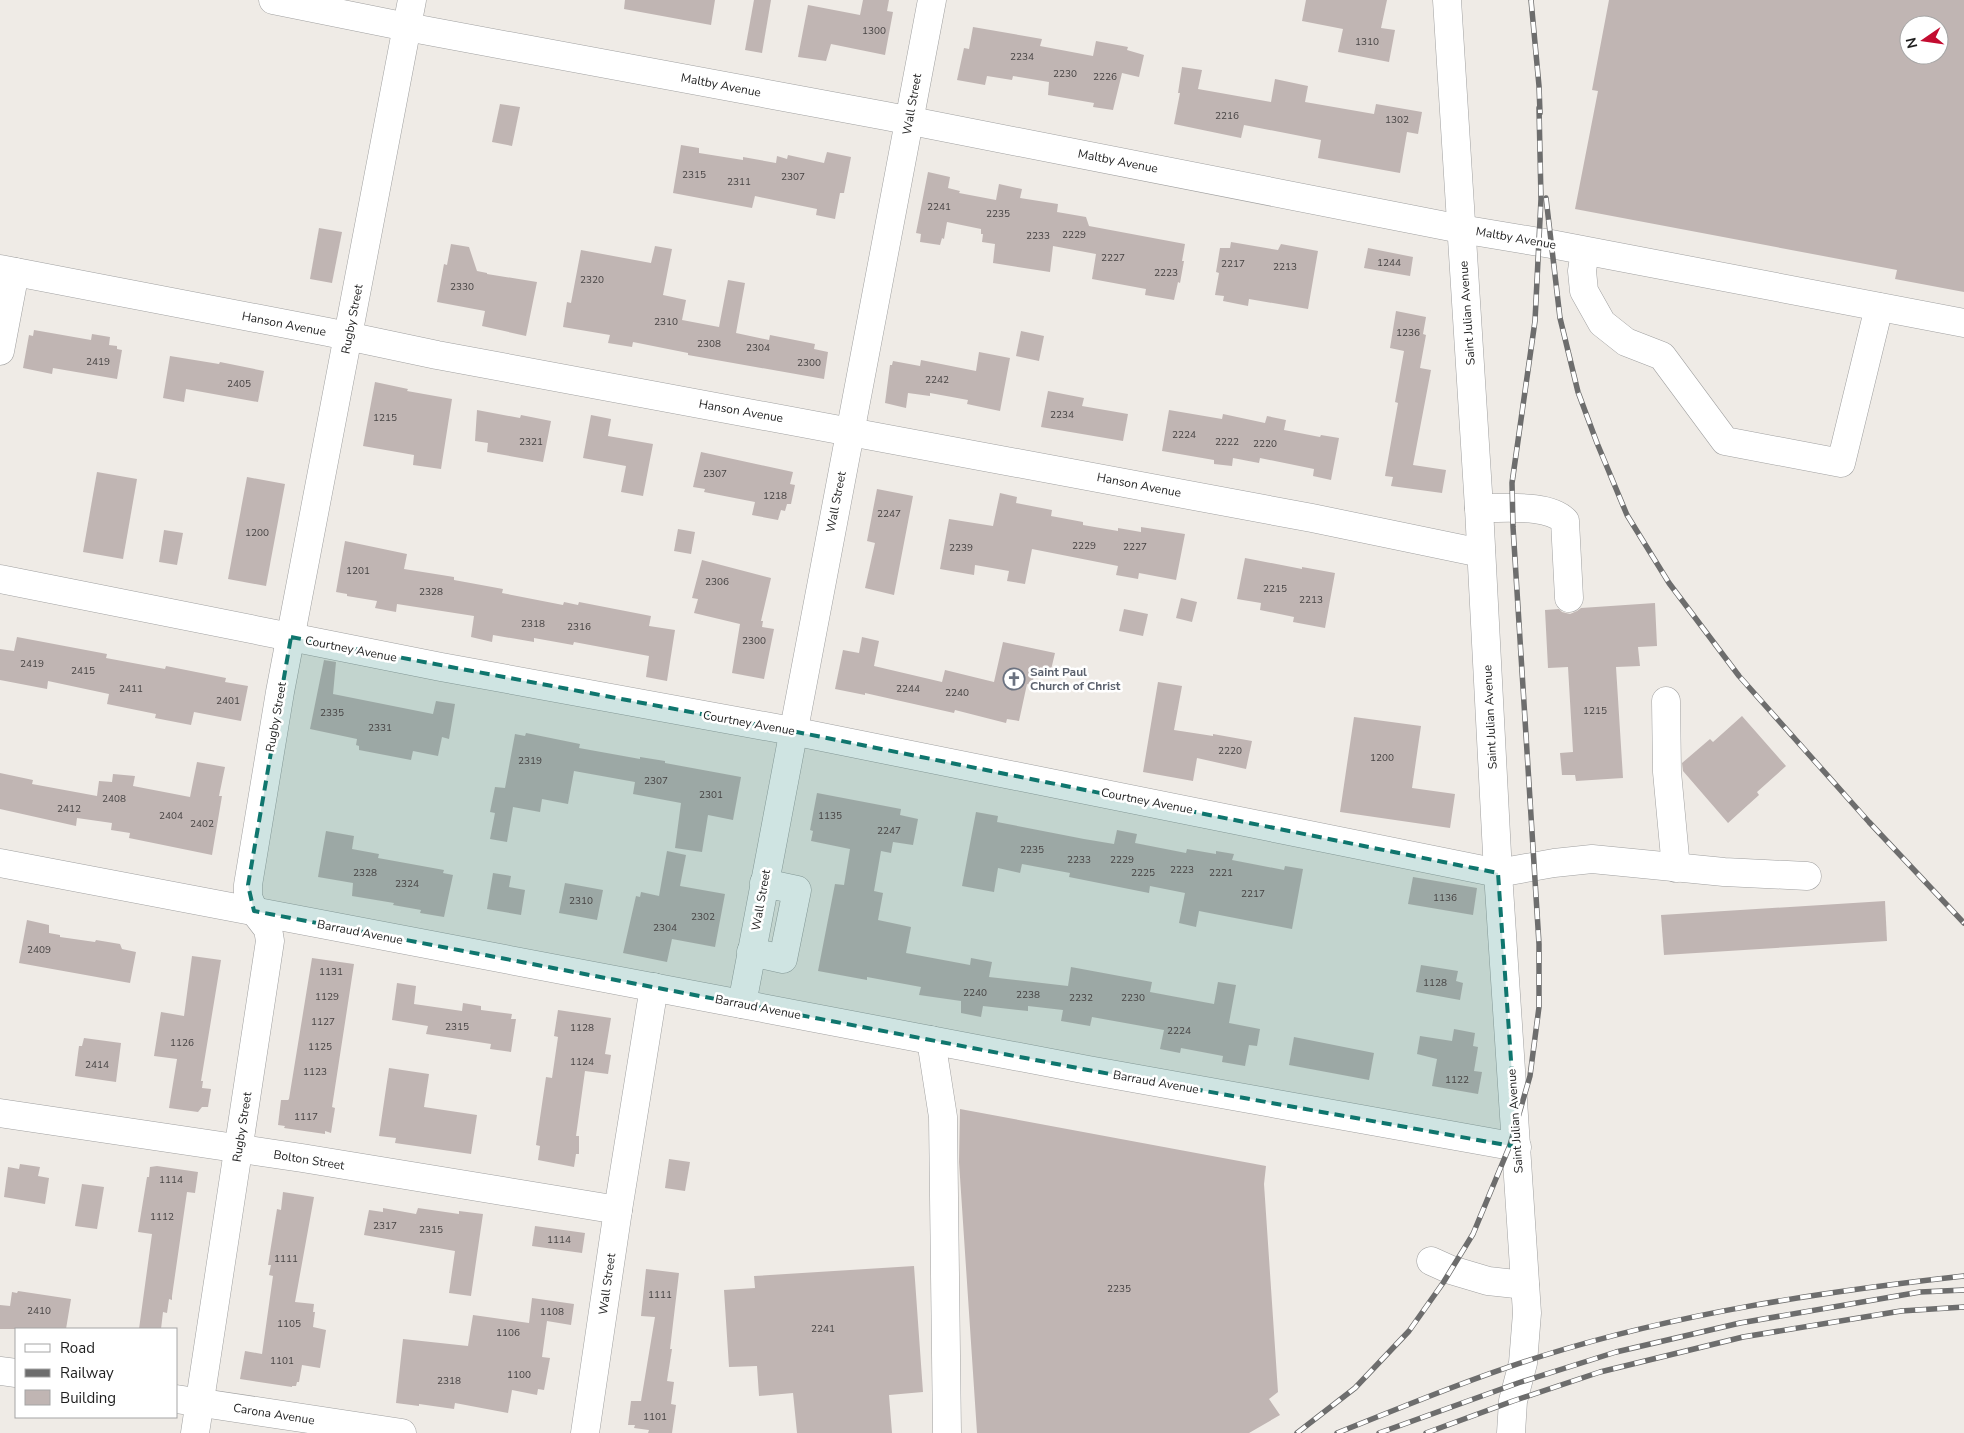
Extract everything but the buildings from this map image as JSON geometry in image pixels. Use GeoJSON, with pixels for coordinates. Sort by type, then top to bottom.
{"type":"FeatureCollection","features":[{"type":"Feature","properties":{"kind":"street","name":"Maltby Avenue"},"geometry":{"type":"LineString","coordinates":[[273,0],[407,27],[910,120],[1461,229],[1964,323]]}},
{"type":"Feature","properties":{"kind":"street","name":"Rugby Street"},"geometry":{"type":"LineString","coordinates":[[195,1433],[188,1401],[239,1149],[270,941],[268,929],[254,911],[248,897],[248,885],[291,637],[412,0]]}},
{"type":"Feature","properties":{"kind":"street","name":"Wall Street"},"geometry":{"type":"LineString","coordinates":[[742,1004],[792,731],[932,0]]}},
{"type":"Feature","properties":{"kind":"street","name":"Saint Julian Avenue"},"geometry":{"type":"LineString","coordinates":[[1447,0],[1481,553],[1498,872],[1527,1313],[1523,1363],[1513,1401],[1511,1433]]}},
{"type":"Feature","properties":{"kind":"street"},"geometry":{"type":"LineString","coordinates":[[1585,251],[1582,271],[1584,291],[1602,323],[1626,342],[1662,356],[1725,440],[1823,460],[1841,463],[1880,307]]}},
{"type":"Feature","properties":{"kind":"street","name":"Hanson Avenue"},"geometry":{"type":"LineString","coordinates":[[7,271],[349,336],[436,355],[1303,516],[1481,553]]}},
{"type":"Feature","properties":{"kind":"street"},"geometry":{"type":"LineString","coordinates":[[0,351],[7,271]]}},
{"type":"Feature","properties":{"kind":"street"},"geometry":{"type":"LineString","coordinates":[[1478,508],[1537,509],[1559,515],[1565,521],[1569,598]]}},
{"type":"Feature","properties":{"kind":"street","name":"Courtney Avenue"},"geometry":{"type":"LineString","coordinates":[[0,579],[291,637],[792,731],[1498,872]]}},
{"type":"Feature","properties":{"kind":"street"},"geometry":{"type":"LineString","coordinates":[[1666,701],[1667,772],[1676,868]]}},
{"type":"Feature","properties":{"kind":"street"},"geometry":{"type":"LineString","coordinates":[[1498,872],[1592,859],[1676,868],[1806,876]]}},
{"type":"Feature","properties":{"kind":"street","name":"Barraud Avenue"},"geometry":{"type":"LineString","coordinates":[[0,864],[1088,1070],[1517,1147]]}},
{"type":"Feature","properties":{"kind":"street","name":"Wall Street"},"geometry":{"type":"LineString","coordinates":[[585,1433],[654,987]]}},
{"type":"Feature","properties":{"kind":"street"},"geometry":{"type":"LineString","coordinates":[[931,1040],[943,1117],[947,1433]]}},
{"type":"Feature","properties":{"kind":"street","name":"Bolton Street"},"geometry":{"type":"LineString","coordinates":[[0,1113],[618,1210]]}},
{"type":"Feature","properties":{"kind":"street"},"geometry":{"type":"LineString","coordinates":[[1431,1260],[1451,1270],[1488,1282],[1525,1285]]}},
{"type":"Feature","properties":{"kind":"street"},"geometry":{"type":"LineString","coordinates":[[0,1371],[15,1373]]}},
{"type":"Feature","properties":{"kind":"street","name":"Carona Avenue"},"geometry":{"type":"LineString","coordinates":[[188,1401],[402,1433]]}},
{"type":"Feature","properties":{"kind":"highlighted area"},"geometry":{"type":"Polygon","coordinates":[[[291,637],[792,731],[1498,873],[1517,1147],[1088,1070],[254,911],[248,885],[291,637]]]}},
{"type":"Feature","properties":{"kind":"railway"},"geometry":{"type":"LineString","coordinates":[[1531,0],[1540,113]]}},
{"type":"Feature","properties":{"kind":"railway"},"geometry":{"type":"LineString","coordinates":[[1297,1433],[1355,1388],[1409,1331],[1443,1283],[1473,1234],[1510,1145],[1530,1076],[1539,1007],[1539,944],[1513,527],[1512,483],[1535,321],[1541,199],[1539,108]]}},
{"type":"Feature","properties":{"kind":"railway"},"geometry":{"type":"LineString","coordinates":[[1546,198],[1560,318],[1578,392],[1627,515],[1669,583],[1739,676],[1869,822],[1964,923]]}},
{"type":"Feature","properties":{"kind":"railway"},"geometry":{"type":"LineString","coordinates":[[1337,1433],[1490,1374],[1594,1341],[1698,1316],[1751,1306],[1857,1289],[1964,1276]]}},
{"type":"Feature","properties":{"kind":"railway"},"geometry":{"type":"LineString","coordinates":[[1379,1433],[1518,1383],[1616,1352],[1740,1323],[1920,1292],[1964,1290]]}},
{"type":"Feature","properties":{"kind":"railway"},"geometry":{"type":"LineString","coordinates":[[1426,1433],[1600,1372],[1743,1337],[1901,1311],[1964,1307]]}},
{"type":"Feature","properties":{"kind":"place","name":"Saint Paul Church of Christ"},"geometry":{"type":"Point","coordinates":[1014,679]}}]}
